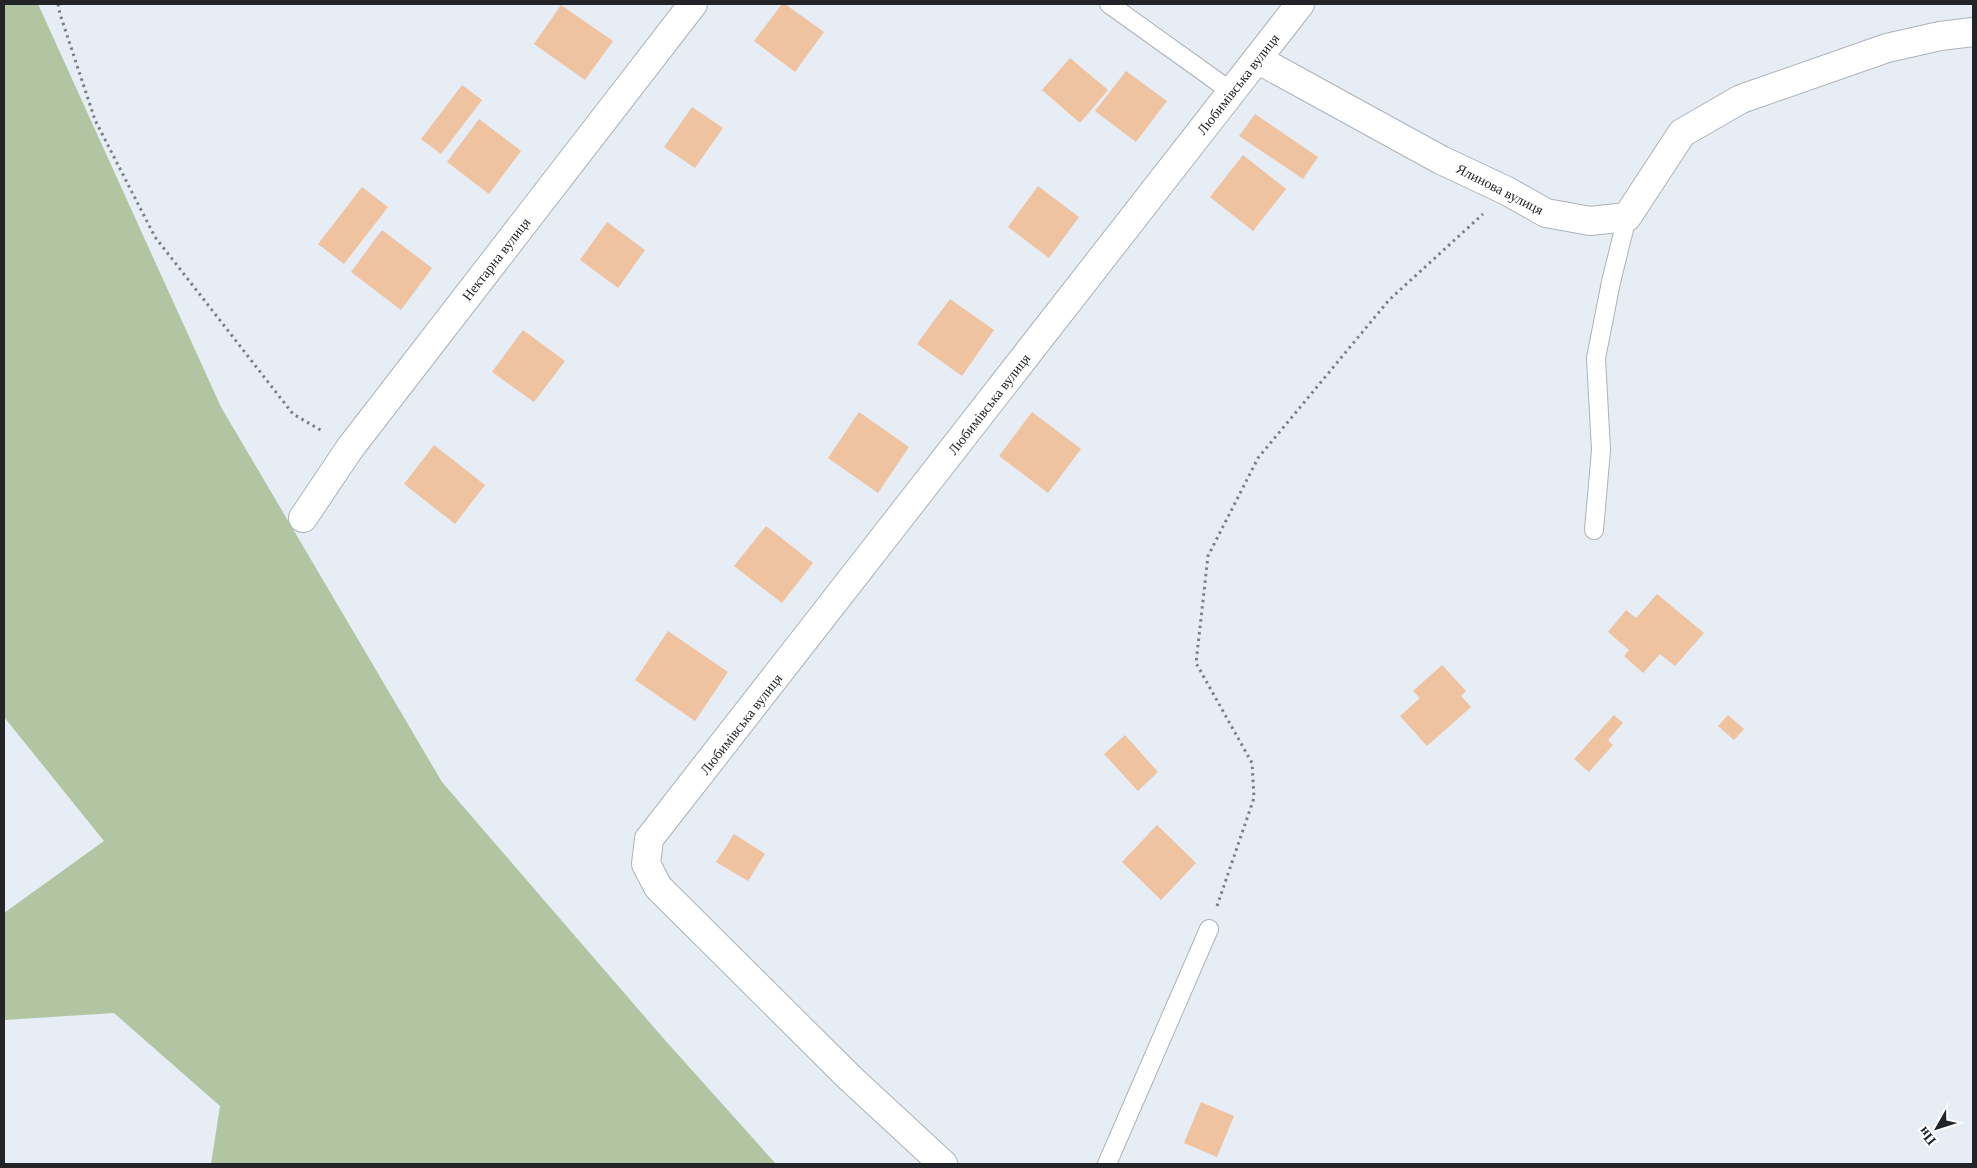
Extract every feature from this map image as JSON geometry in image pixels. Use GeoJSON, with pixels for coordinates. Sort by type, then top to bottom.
{"type":"FeatureCollection","features":[{"type":"Feature","properties":{"kind":"street","name":"Нектарна вулиця"},"geometry":{"type":"LineString","coordinates":[[303,518],[350,448],[693,4]]}},
{"type":"Feature","properties":{"kind":"street","name":"Любимівська вулиця"},"geometry":{"type":"LineString","coordinates":[[943,1164],[850,1078],[658,887],[646,864],[650,840],[1300,4]]}},
{"type":"Feature","properties":{"kind":"street"},"geometry":{"type":"LineString","coordinates":[[1628,216],[1682,133],[1740,98],[1886,48],[1940,36],[1973,32]]}},
{"type":"Feature","properties":{"kind":"street","name":"Ялинова вулиця"},"geometry":{"type":"LineString","coordinates":[[1257,59],[1441,160],[1507,191],[1546,213],[1590,221],[1628,216]]}},
{"type":"Feature","properties":{"kind":"lane"},"geometry":{"type":"LineString","coordinates":[[1109,4],[1232,92]]}},
{"type":"Feature","properties":{"kind":"lane"},"geometry":{"type":"LineString","coordinates":[[1594,530],[1601,450],[1596,358],[1611,282],[1628,216]]}},
{"type":"Feature","properties":{"kind":"lane"},"geometry":{"type":"LineString","coordinates":[[1107,1164],[1209,929]]}},
{"type":"Feature","properties":{"kind":"path"},"geometry":{"type":"LineString","coordinates":[[58,4],[95,120],[154,237],[293,414],[350,448]]}},
{"type":"Feature","properties":{"kind":"path"},"geometry":{"type":"LineString","coordinates":[[1209,929],[1254,798],[1252,763],[1196,663],[1208,556],[1258,458],[1389,300],[1507,191]]}},
{"type":"Feature","properties":{"kind":"green space"},"geometry":{"type":"Polygon","coordinates":[[[4,4],[38,4],[221,407],[442,782],[664,1039],[776,1164],[211,1164],[220,1106],[114,1013],[4,1020],[4,913],[104,841],[4,717],[4,4]]]}},
{"type":"Feature","properties":{"kind":"building"},"geometry":{"type":"Polygon","coordinates":[[[782,4],[785,4],[824,32],[795,72],[754,41],[782,4]]]}},
{"type":"Feature","properties":{"kind":"building"},"geometry":{"type":"Polygon","coordinates":[[[561,5],[613,41],[585,80],[534,44],[561,5]]]}},
{"type":"Feature","properties":{"kind":"building"},"geometry":{"type":"Polygon","coordinates":[[[1070,58],[1108,90],[1080,123],[1042,90],[1070,58]]]}},
{"type":"Feature","properties":{"kind":"building"},"geometry":{"type":"Polygon","coordinates":[[[1126,71],[1167,101],[1136,142],[1095,111],[1126,71]]]}},
{"type":"Feature","properties":{"kind":"building"},"geometry":{"type":"Polygon","coordinates":[[[462,85],[482,100],[441,154],[421,139],[462,85]]]}},
{"type":"Feature","properties":{"kind":"building"},"geometry":{"type":"Polygon","coordinates":[[[692,107],[723,128],[695,168],[664,147],[692,107]]]}},
{"type":"Feature","properties":{"kind":"building"},"geometry":{"type":"Polygon","coordinates":[[[1255,114],[1318,157],[1303,179],[1239,136],[1255,114]]]}},
{"type":"Feature","properties":{"kind":"building"},"geometry":{"type":"Polygon","coordinates":[[[479,119],[521,151],[489,194],[447,162],[479,119]]]}},
{"type":"Feature","properties":{"kind":"building"},"geometry":{"type":"Polygon","coordinates":[[[1243,155],[1286,189],[1253,231],[1210,197],[1243,155]]]}},
{"type":"Feature","properties":{"kind":"building"},"geometry":{"type":"Polygon","coordinates":[[[1038,186],[1079,217],[1049,258],[1008,227],[1038,186]]]}},
{"type":"Feature","properties":{"kind":"building"},"geometry":{"type":"Polygon","coordinates":[[[362,187],[388,207],[344,264],[318,244],[362,187]]]}},
{"type":"Feature","properties":{"kind":"building"},"geometry":{"type":"Polygon","coordinates":[[[607,222],[645,250],[618,288],[580,260],[607,222]]]}},
{"type":"Feature","properties":{"kind":"building"},"geometry":{"type":"Polygon","coordinates":[[[382,230],[432,268],[401,310],[351,272],[382,230]]]}},
{"type":"Feature","properties":{"kind":"building"},"geometry":{"type":"Polygon","coordinates":[[[950,299],[994,330],[962,376],[917,344],[950,299]]]}},
{"type":"Feature","properties":{"kind":"building"},"geometry":{"type":"Polygon","coordinates":[[[523,330],[565,361],[534,402],[492,372],[523,330]]]}},
{"type":"Feature","properties":{"kind":"building"},"geometry":{"type":"Polygon","coordinates":[[[859,412],[909,447],[878,493],[828,458],[859,412]]]}},
{"type":"Feature","properties":{"kind":"building"},"geometry":{"type":"Polygon","coordinates":[[[1032,412],[1081,449],[1048,493],[999,456],[1032,412]]]}},
{"type":"Feature","properties":{"kind":"building"},"geometry":{"type":"Polygon","coordinates":[[[434,445],[485,485],[455,524],[404,484],[434,445]]]}},
{"type":"Feature","properties":{"kind":"building"},"geometry":{"type":"Polygon","coordinates":[[[766,526],[813,563],[782,603],[734,566],[766,526]]]}},
{"type":"Feature","properties":{"kind":"building"},"geometry":{"type":"Polygon","coordinates":[[[1657,594],[1704,633],[1675,666],[1660,654],[1643,673],[1624,656],[1629,650],[1608,632],[1626,610],[1636,618],[1657,594]]]}},
{"type":"Feature","properties":{"kind":"building"},"geometry":{"type":"Polygon","coordinates":[[[668,631],[728,672],[695,721],[635,680],[668,631]]]}},
{"type":"Feature","properties":{"kind":"building"},"geometry":{"type":"Polygon","coordinates":[[[1442,665],[1466,691],[1461,696],[1471,707],[1427,746],[1400,716],[1420,698],[1413,691],[1442,665]]]}},
{"type":"Feature","properties":{"kind":"building"},"geometry":{"type":"Polygon","coordinates":[[[1614,715],[1623,723],[1608,740],[1613,745],[1589,772],[1574,759],[1614,715]]]}},
{"type":"Feature","properties":{"kind":"building"},"geometry":{"type":"Polygon","coordinates":[[[1728,715],[1744,729],[1734,740],[1718,726],[1728,715]]]}},
{"type":"Feature","properties":{"kind":"building"},"geometry":{"type":"Polygon","coordinates":[[[1125,735],[1158,772],[1138,791],[1104,754],[1125,735]]]}},
{"type":"Feature","properties":{"kind":"building"},"geometry":{"type":"Polygon","coordinates":[[[1157,825],[1196,863],[1161,900],[1122,862],[1157,825]]]}},
{"type":"Feature","properties":{"kind":"building"},"geometry":{"type":"Polygon","coordinates":[[[734,834],[765,854],[748,881],[716,862],[734,834]]]}},
{"type":"Feature","properties":{"kind":"building"},"geometry":{"type":"Polygon","coordinates":[[[1201,1102],[1234,1116],[1217,1157],[1184,1143],[1201,1102]]]}}]}
